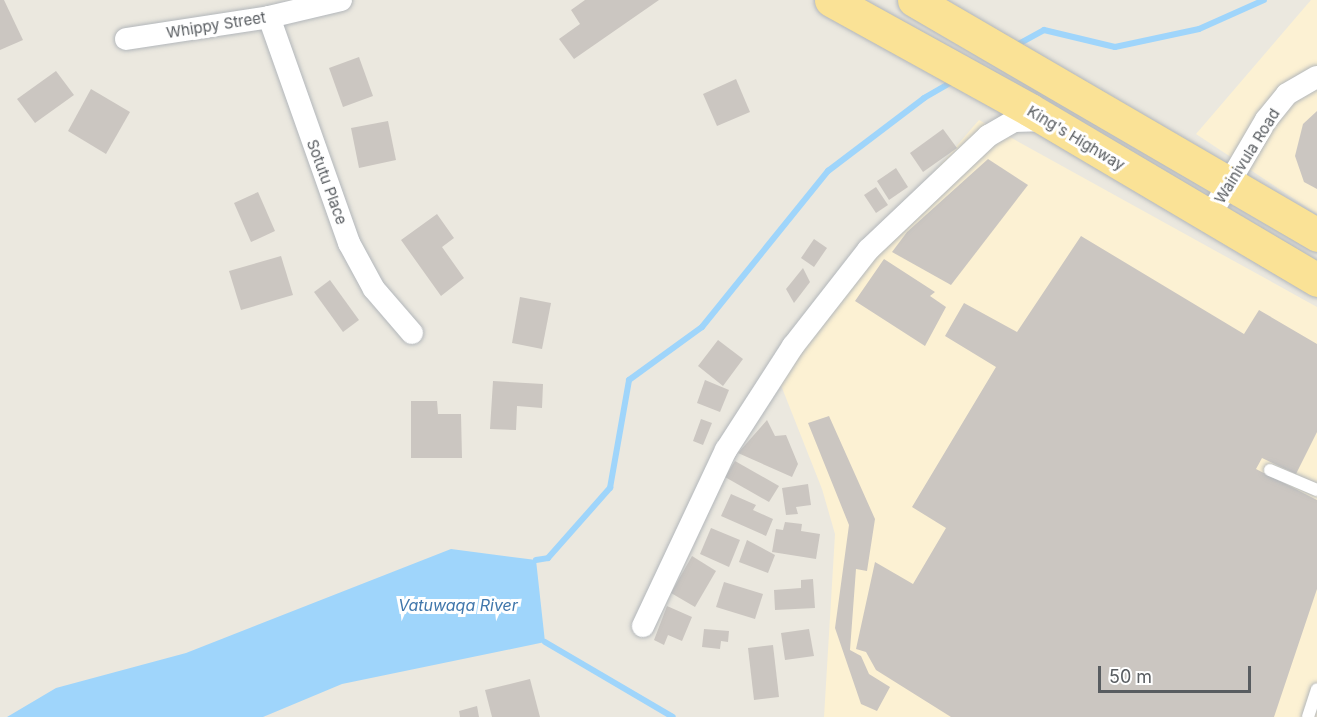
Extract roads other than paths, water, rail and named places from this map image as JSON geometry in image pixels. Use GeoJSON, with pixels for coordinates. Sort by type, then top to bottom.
{"type":"FeatureCollection","features":[{"type":"Feature","properties":{"kind":"highway","name":"King's Highway"},"geometry":{"type":"LineString","coordinates":[[831,0],[1038,115],[1317,280]]}},
{"type":"Feature","properties":{"kind":"highway"},"geometry":{"type":"LineString","coordinates":[[921,4],[1317,235]]}},
{"type":"Feature","properties":{"kind":"street","name":"Whippy Street"},"geometry":{"type":"LineString","coordinates":[[126,39],[269,17],[341,0]]}},
{"type":"Feature","properties":{"kind":"street","name":"Sotutu Place"},"geometry":{"type":"LineString","coordinates":[[269,17],[350,243],[374,289],[412,333]]}},
{"type":"Feature","properties":{"kind":"street","name":"Wainivula Road"},"geometry":{"type":"LineString","coordinates":[[1209,217],[1273,111],[1287,94],[1317,77]]}},
{"type":"Feature","properties":{"kind":"street"},"geometry":{"type":"LineString","coordinates":[[644,626],[726,450],[793,346],[868,250],[988,136],[1014,121],[1038,115]]}},
{"type":"Feature","properties":{"kind":"lane"},"geometry":{"type":"LineString","coordinates":[[1270,470],[1317,490]]}},
{"type":"Feature","properties":{"kind":"lane"},"geometry":{"type":"LineString","coordinates":[[1308,717],[1317,689]]}},
{"type":"Feature","properties":{"kind":"water","name":"Vatuwaqa River"},"geometry":{"type":"Polygon","coordinates":[[[451,549],[536,560],[545,642],[342,684],[263,717],[7,717],[56,688],[186,653],[451,549]]]}},
{"type":"Feature","properties":{"kind":"waterway"},"geometry":{"type":"LineString","coordinates":[[1015,46],[1044,30],[1115,47],[1199,29],[1264,0]]}},
{"type":"Feature","properties":{"kind":"waterway"},"geometry":{"type":"LineString","coordinates":[[536,560],[548,558],[610,488],[629,380],[702,327],[828,171],[924,98],[954,81]]}},
{"type":"Feature","properties":{"kind":"waterway"},"geometry":{"type":"LineString","coordinates":[[545,642],[673,717]]}}]}
